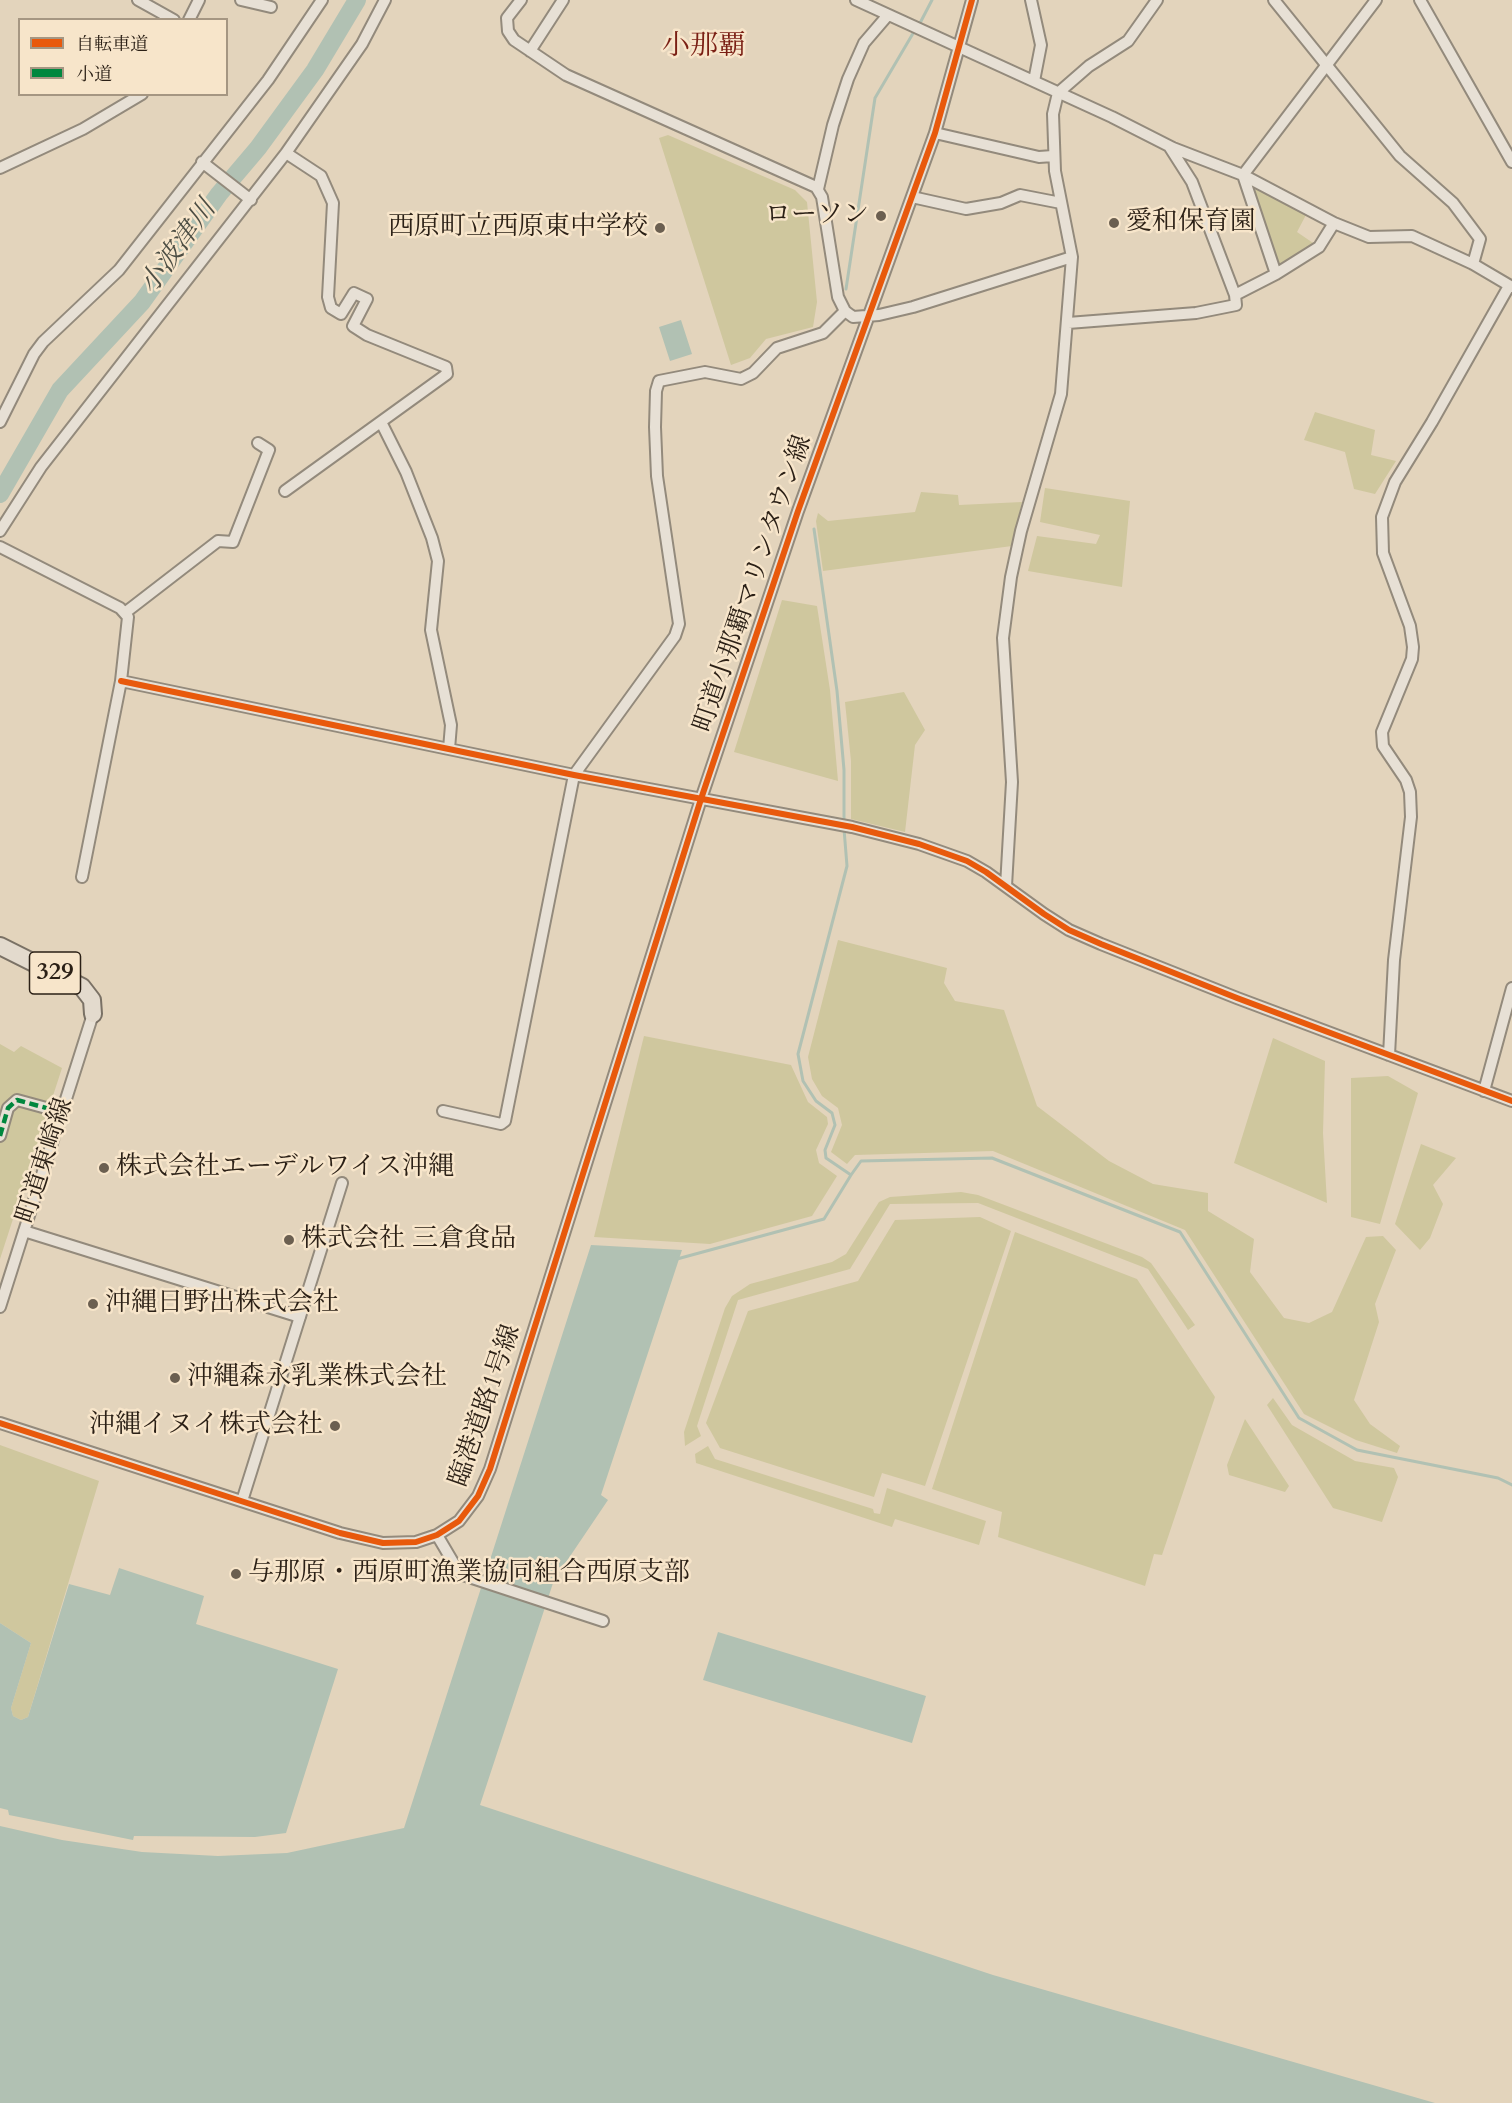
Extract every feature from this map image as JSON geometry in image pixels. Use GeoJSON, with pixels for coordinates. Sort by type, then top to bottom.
{"type":"FeatureCollection","features":[{"type":"Feature","properties":{"kind":"highway","name":"329"},"geometry":{"type":"LineString","coordinates":[[0,946],[82,987],[92,1000],[93,1014]]}},
{"type":"Feature","properties":{"kind":"street"},"geometry":{"type":"LineString","coordinates":[[138,0],[170,18]]}},
{"type":"Feature","properties":{"kind":"street"},"geometry":{"type":"LineString","coordinates":[[190,18],[198,0]]}},
{"type":"Feature","properties":{"kind":"street"},"geometry":{"type":"LineString","coordinates":[[241,0],[271,7]]}},
{"type":"Feature","properties":{"kind":"street"},"geometry":{"type":"LineString","coordinates":[[0,422],[43,342],[119,270],[282,62],[322,0]]}},
{"type":"Feature","properties":{"kind":"street"},"geometry":{"type":"LineString","coordinates":[[0,531],[41,466],[247,197],[286,153],[362,44],[385,0]]}},
{"type":"Feature","properties":{"kind":"street"},"geometry":{"type":"LineString","coordinates":[[521,0],[507,18],[506,25],[514,40],[566,75],[818,189]]}},
{"type":"Feature","properties":{"kind":"street"},"geometry":{"type":"LineString","coordinates":[[530,51],[563,0]]}},
{"type":"Feature","properties":{"kind":"street"},"geometry":{"type":"LineString","coordinates":[[856,0],[871,3],[888,15],[1035,81],[1169,146],[1243,176],[1334,223],[1369,237],[1412,236],[1473,264],[1511,287],[1395,482],[1382,517],[1383,553],[1410,626],[1413,647],[1412,659],[1382,732],[1383,746],[1406,780],[1410,792],[1411,809],[1406,872],[1394,960],[1389,1054]]}},
{"type":"Feature","properties":{"kind":"street","name":"町道小那覇マリンタウン線"},"geometry":{"type":"LineString","coordinates":[[602,1114],[701,799],[798,511],[935,133],[972,0]]}},
{"type":"Feature","properties":{"kind":"street"},"geometry":{"type":"LineString","coordinates":[[1030,0],[1041,45],[1035,81]]}},
{"type":"Feature","properties":{"kind":"street"},"geometry":{"type":"LineString","coordinates":[[1006,886],[1012,782],[1004,638],[1011,577],[1021,531],[1061,394],[1068,323],[1072,257],[1053,156],[1053,114],[1058,93],[1089,66],[1128,41],[1157,0]]}},
{"type":"Feature","properties":{"kind":"street"},"geometry":{"type":"LineString","coordinates":[[1274,0],[1327,62],[1400,156],[1453,203],[1480,239],[1473,264]]}},
{"type":"Feature","properties":{"kind":"street"},"geometry":{"type":"LineString","coordinates":[[1243,176],[1376,0]]}},
{"type":"Feature","properties":{"kind":"street"},"geometry":{"type":"LineString","coordinates":[[1420,0],[1512,162]]}},
{"type":"Feature","properties":{"kind":"street"},"geometry":{"type":"LineString","coordinates":[[888,15],[864,43],[848,79],[833,125],[818,189],[822,198],[838,297],[845,311],[853,317],[913,308],[1072,257]]}},
{"type":"Feature","properties":{"kind":"street"},"geometry":{"type":"LineString","coordinates":[[0,168],[94,123],[139,96]]}},
{"type":"Feature","properties":{"kind":"street"},"geometry":{"type":"LineString","coordinates":[[935,133],[1039,157],[1053,156]]}},
{"type":"Feature","properties":{"kind":"street"},"geometry":{"type":"LineString","coordinates":[[1068,323],[1196,314],[1236,305],[1235,295],[1192,182],[1169,146]]}},
{"type":"Feature","properties":{"kind":"street"},"geometry":{"type":"LineString","coordinates":[[285,491],[447,374],[446,367],[367,335],[352,326],[367,299],[354,293],[341,314],[331,308],[328,297],[333,203],[321,176],[286,153]]}},
{"type":"Feature","properties":{"kind":"street"},"geometry":{"type":"LineString","coordinates":[[204,164],[247,197]]}},
{"type":"Feature","properties":{"kind":"street"},"geometry":{"type":"LineString","coordinates":[[1243,176],[1276,274]]}},
{"type":"Feature","properties":{"kind":"street"},"geometry":{"type":"LineString","coordinates":[[912,197],[966,208],[1001,202],[1020,195],[1061,203]]}},
{"type":"Feature","properties":{"kind":"street"},"geometry":{"type":"LineString","coordinates":[[1235,295],[1276,274],[1319,247],[1334,223]]}},
{"type":"Feature","properties":{"kind":"street"},"geometry":{"type":"LineString","coordinates":[[443,1111],[501,1124],[505,1121],[574,776],[675,636],[679,624],[657,476],[656,391],[659,381],[705,372],[741,379],[753,373],[777,348],[822,333],[845,311]]}},
{"type":"Feature","properties":{"kind":"street"},"geometry":{"type":"LineString","coordinates":[[381,422],[410,483],[432,538],[438,561],[431,630],[451,725],[449,749]]}},
{"type":"Feature","properties":{"kind":"street"},"geometry":{"type":"LineString","coordinates":[[126,612],[218,541],[233,542],[269,450],[258,443]]}},
{"type":"Feature","properties":{"kind":"street"},"geometry":{"type":"LineString","coordinates":[[0,547],[126,612]]}},
{"type":"Feature","properties":{"kind":"street"},"geometry":{"type":"LineString","coordinates":[[82,877],[121,681],[128,625],[126,612]]}},
{"type":"Feature","properties":{"kind":"street"},"geometry":{"type":"LineString","coordinates":[[121,681],[226,705],[574,776],[839,824],[919,844],[967,861],[1069,930],[1237,998],[1512,1101]]}},
{"type":"Feature","properties":{"kind":"street"},"geometry":{"type":"LineString","coordinates":[[1484,1091],[1512,988]]}},
{"type":"Feature","properties":{"kind":"street","name":"町道東崎線"},"geometry":{"type":"LineString","coordinates":[[0,1307],[93,1014]]}},
{"type":"Feature","properties":{"kind":"street"},"geometry":{"type":"LineString","coordinates":[[0,1136],[4,1106],[17,1100],[50,1109]]}},
{"type":"Feature","properties":{"kind":"street","name":"臨港道路1号線"},"geometry":{"type":"LineString","coordinates":[[0,1423],[340,1533],[383,1543],[416,1542],[449,1529],[468,1510],[490,1469],[602,1114]]}},
{"type":"Feature","properties":{"kind":"street"},"geometry":{"type":"LineString","coordinates":[[242,1501],[342,1183]]}},
{"type":"Feature","properties":{"kind":"street"},"geometry":{"type":"LineString","coordinates":[[24,1230],[300,1317]]}},
{"type":"Feature","properties":{"kind":"street"},"geometry":{"type":"LineString","coordinates":[[437,1535],[460,1574],[477,1582],[603,1622]]}},
{"type":"Feature","properties":{"kind":"shaded area"},"geometry":{"type":"Polygon","coordinates":[[[668,135],[795,190],[807,202],[817,302],[813,327],[766,339],[750,358],[731,365],[659,138],[668,135]]]}},
{"type":"Feature","properties":{"kind":"shaded area"},"geometry":{"type":"Polygon","coordinates":[[[1257,189],[1307,213],[1297,232],[1316,245],[1278,270],[1252,193],[1257,189]]]}},
{"type":"Feature","properties":{"kind":"shaded area"},"geometry":{"type":"Polygon","coordinates":[[[681,320],[692,354],[670,361],[659,327],[681,320]]]}},
{"type":"Feature","properties":{"kind":"shaded area"},"geometry":{"type":"Polygon","coordinates":[[[1315,412],[1375,430],[1371,455],[1396,461],[1375,494],[1354,489],[1345,452],[1304,440],[1315,412]]]}},
{"type":"Feature","properties":{"kind":"shaded area"},"geometry":{"type":"Polygon","coordinates":[[[1045,488],[1130,501],[1122,587],[1028,571],[1037,536],[1096,544],[1100,535],[1040,522],[1045,488]]]}},
{"type":"Feature","properties":{"kind":"shaded area"},"geometry":{"type":"Polygon","coordinates":[[[921,492],[958,495],[959,505],[1022,502],[1012,546],[823,571],[816,521],[818,513],[828,521],[915,512],[921,492]]]}},
{"type":"Feature","properties":{"kind":"shaded area"},"geometry":{"type":"Polygon","coordinates":[[[782,600],[817,606],[830,690],[838,781],[734,752],[782,600]]]}},
{"type":"Feature","properties":{"kind":"shaded area"},"geometry":{"type":"Polygon","coordinates":[[[904,692],[925,730],[915,745],[905,832],[851,819],[851,761],[845,702],[904,692]]]}},
{"type":"Feature","properties":{"kind":"shaded area"},"geometry":{"type":"Polygon","coordinates":[[[838,940],[947,968],[944,983],[955,1001],[1004,1010],[1037,1106],[1109,1161],[1153,1184],[1208,1193],[1208,1211],[1254,1239],[1250,1272],[1284,1318],[1309,1323],[1332,1312],[1366,1237],[1383,1236],[1396,1250],[1375,1304],[1379,1322],[1354,1400],[1370,1424],[1400,1446],[1397,1453],[1356,1440],[1304,1414],[1185,1230],[993,1151],[855,1155],[847,1164],[831,1152],[842,1125],[838,1108],[822,1096],[812,1079],[808,1057],[838,940]]]}},
{"type":"Feature","properties":{"kind":"shaded area"},"geometry":{"type":"Polygon","coordinates":[[[644,1036],[791,1065],[808,1102],[827,1117],[828,1124],[816,1150],[819,1163],[837,1176],[812,1216],[710,1244],[594,1237],[644,1036]]]}},
{"type":"Feature","properties":{"kind":"shaded area"},"geometry":{"type":"Polygon","coordinates":[[[1273,1038],[1325,1061],[1323,1133],[1327,1203],[1234,1163],[1273,1038]]]}},
{"type":"Feature","properties":{"kind":"shaded area"},"geometry":{"type":"Polygon","coordinates":[[[0,1044],[14,1052],[21,1046],[62,1068],[0,1259],[0,1044]]]}},
{"type":"Feature","properties":{"kind":"shaded area"},"geometry":{"type":"Polygon","coordinates":[[[1388,1076],[1418,1093],[1380,1224],[1351,1217],[1351,1078],[1388,1076]]]}},
{"type":"Feature","properties":{"kind":"shaded area"},"geometry":{"type":"Polygon","coordinates":[[[1421,1144],[1456,1158],[1433,1185],[1443,1204],[1430,1238],[1420,1250],[1395,1224],[1421,1144]]]}},
{"type":"Feature","properties":{"kind":"shaded area"},"geometry":{"type":"Polygon","coordinates":[[[961,1192],[978,1195],[1142,1257],[1151,1263],[1195,1325],[1188,1330],[1148,1269],[978,1203],[890,1204],[850,1269],[738,1300],[697,1426],[701,1436],[685,1446],[684,1432],[725,1308],[732,1296],[750,1284],[832,1262],[846,1254],[879,1202],[890,1197],[961,1192]]]}},
{"type":"Feature","properties":{"kind":"shaded area"},"geometry":{"type":"Polygon","coordinates":[[[980,1217],[1011,1231],[925,1486],[882,1473],[874,1497],[720,1448],[706,1423],[748,1311],[858,1281],[895,1220],[980,1217]]]}},
{"type":"Feature","properties":{"kind":"shaded area"},"geometry":{"type":"Polygon","coordinates":[[[1015,1232],[1137,1279],[1215,1397],[1162,1555],[1154,1554],[1145,1586],[998,1537],[1002,1512],[932,1489],[1015,1232]]]}},
{"type":"Feature","properties":{"kind":"shaded area"},"geometry":{"type":"Polygon","coordinates":[[[591,1245],[682,1250],[601,1495],[608,1500],[554,1580],[480,1805],[993,1975],[1435,2103],[0,2103],[0,1826],[62,1840],[142,1852],[218,1856],[287,1853],[404,1828],[591,1245]]]}},
{"type":"Feature","properties":{"kind":"shaded area"},"geometry":{"type":"Polygon","coordinates":[[[1273,1398],[1292,1425],[1355,1461],[1394,1468],[1398,1477],[1382,1522],[1333,1508],[1267,1405],[1273,1398]]]}},
{"type":"Feature","properties":{"kind":"shaded area"},"geometry":{"type":"Polygon","coordinates":[[[1245,1419],[1289,1486],[1285,1492],[1229,1475],[1227,1465],[1245,1419]]]}},
{"type":"Feature","properties":{"kind":"shaded area"},"geometry":{"type":"Polygon","coordinates":[[[0,1445],[99,1481],[28,1717],[21,1720],[13,1716],[11,1708],[31,1643],[0,1623],[0,1445]]]}},
{"type":"Feature","properties":{"kind":"shaded area"},"geometry":{"type":"Polygon","coordinates":[[[708,1446],[715,1459],[873,1509],[874,1513],[880,1514],[887,1488],[986,1521],[979,1545],[895,1519],[892,1527],[696,1463],[695,1454],[708,1446]]]}},
{"type":"Feature","properties":{"kind":"shaded area"},"geometry":{"type":"Polygon","coordinates":[[[119,1568],[204,1596],[196,1624],[338,1669],[286,1833],[255,1837],[134,1836],[133,1840],[9,1815],[8,1810],[0,1808],[0,1623],[31,1643],[11,1708],[13,1716],[21,1720],[28,1717],[69,1584],[110,1595],[119,1568]]]}},
{"type":"Feature","properties":{"kind":"shaded area"},"geometry":{"type":"Polygon","coordinates":[[[718,1632],[926,1696],[912,1743],[703,1680],[718,1632]]]}},
{"type":"Feature","properties":{"kind":"waterway","name":"小波津川"},"geometry":{"type":"LineString","coordinates":[[0,494],[60,390],[142,302],[219,194],[258,148],[315,70],[357,0]]}},
{"type":"Feature","properties":{"kind":"waterway"},"geometry":{"type":"LineString","coordinates":[[919,25],[932,0]]}},
{"type":"Feature","properties":{"kind":"waterway"},"geometry":{"type":"LineString","coordinates":[[846,289],[875,98],[915,30]]}},
{"type":"Feature","properties":{"kind":"waterway"},"geometry":{"type":"LineString","coordinates":[[814,529],[837,691],[844,770],[844,822]]}},
{"type":"Feature","properties":{"kind":"waterway"},"geometry":{"type":"LineString","coordinates":[[677,1259],[824,1219],[851,1175],[826,1158],[825,1150],[835,1125],[832,1113],[816,1101],[803,1081],[798,1054],[847,866],[844,829]]}},
{"type":"Feature","properties":{"kind":"waterway"},"geometry":{"type":"LineString","coordinates":[[851,1175],[861,1161],[992,1158],[1180,1232],[1299,1418],[1357,1450],[1498,1478],[1512,1485]]}},
{"type":"Feature","properties":{"kind":"marked path"},"geometry":{"type":"LineString","coordinates":[[0,1136],[8,1108],[17,1100],[50,1109]]}},
{"type":"Feature","properties":{"kind":"cycle path"},"geometry":{"type":"LineString","coordinates":[[0,1423],[340,1533],[383,1543],[416,1542],[437,1535],[459,1521],[478,1496],[490,1469],[701,799],[798,511],[935,133],[972,0]]}},
{"type":"Feature","properties":{"kind":"cycle path"},"geometry":{"type":"LineString","coordinates":[[121,681],[574,775],[852,827],[919,844],[967,861],[1069,930],[1101,944],[1237,998],[1512,1101]]}},
{"type":"Feature","properties":{"kind":"place","name":"ローソン"},"geometry":{"type":"Point","coordinates":[881,216]}},
{"type":"Feature","properties":{"kind":"place","name":"愛和保育園"},"geometry":{"type":"Point","coordinates":[1114,223]}},
{"type":"Feature","properties":{"kind":"place","name":"西原町立西原東中学校"},"geometry":{"type":"Point","coordinates":[660,228]}},
{"type":"Feature","properties":{"kind":"place","name":"株式会社エーデルワイス沖縄"},"geometry":{"type":"Point","coordinates":[104,1168]}},
{"type":"Feature","properties":{"kind":"place","name":"株式会社 三倉食品"},"geometry":{"type":"Point","coordinates":[289,1240]}},
{"type":"Feature","properties":{"kind":"place","name":"沖縄日野出株式会社"},"geometry":{"type":"Point","coordinates":[93,1304]}},
{"type":"Feature","properties":{"kind":"place","name":"沖縄森永乳業株式会社"},"geometry":{"type":"Point","coordinates":[175,1378]}},
{"type":"Feature","properties":{"kind":"place","name":"沖縄イヌイ株式会社"},"geometry":{"type":"Point","coordinates":[335,1426]}},
{"type":"Feature","properties":{"kind":"place","name":"与那原・西原町漁業協同組合西原支部"},"geometry":{"type":"Point","coordinates":[236,1574]}},
{"type":"Feature","properties":{"kind":"district","name":"小那覇"},"geometry":{"type":"Point","coordinates":[704,48]}}]}
